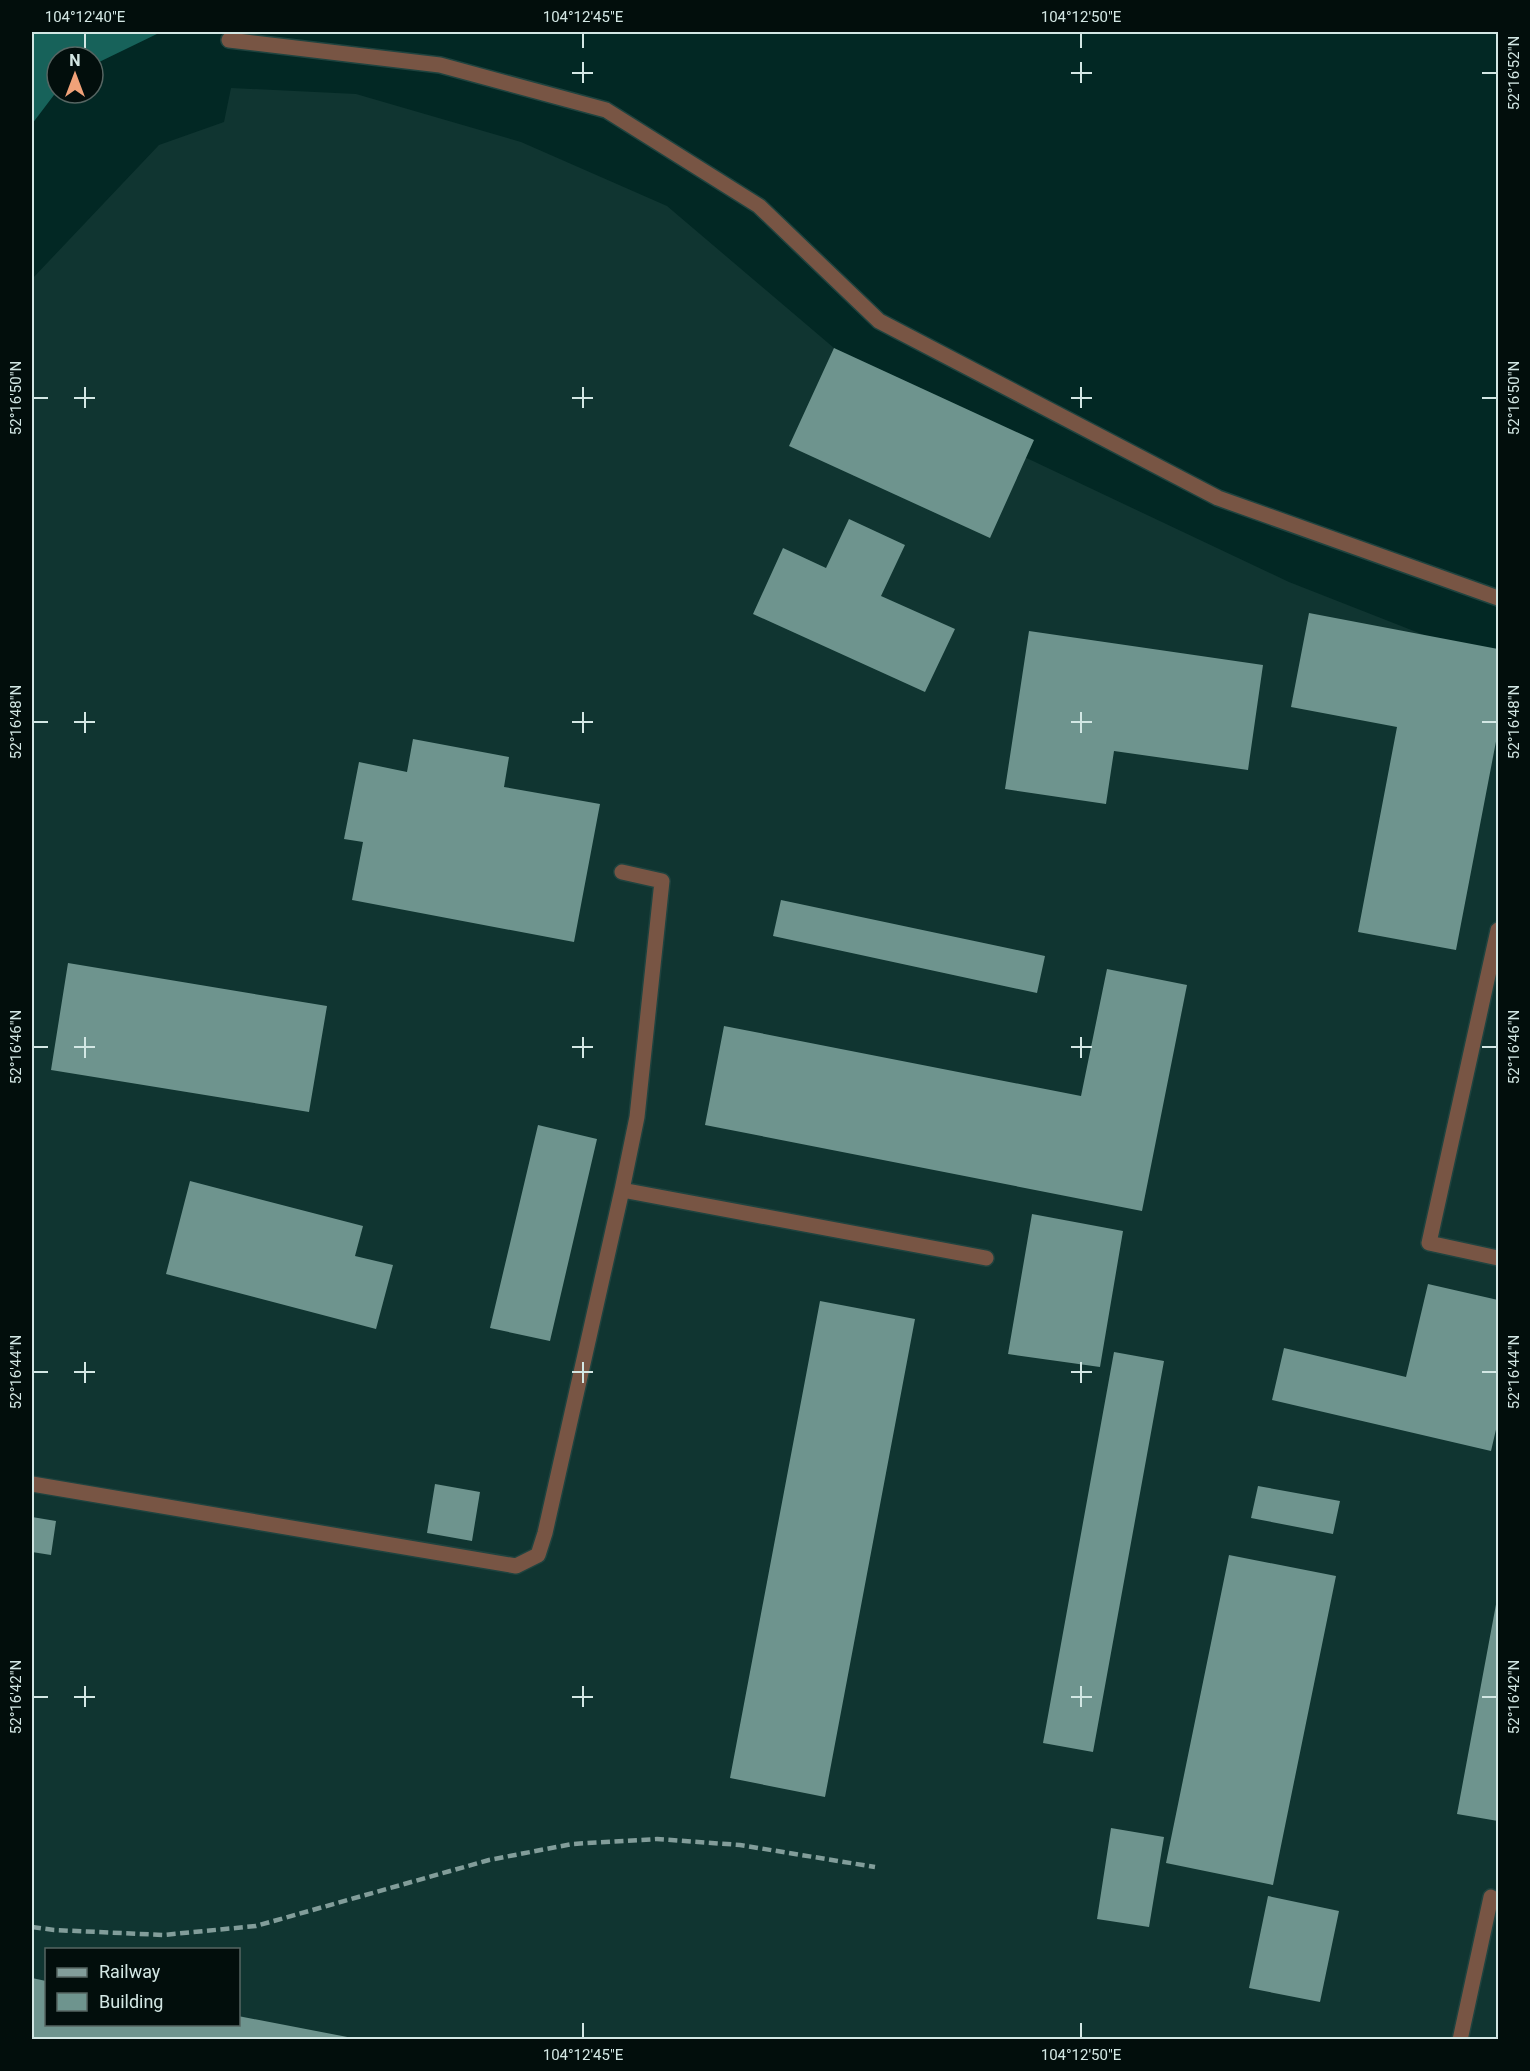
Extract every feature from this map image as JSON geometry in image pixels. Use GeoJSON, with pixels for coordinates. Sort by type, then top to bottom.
{"type":"FeatureCollection","features":[{"type":"Feature","properties":{"kind":"lane"},"geometry":{"type":"LineString","coordinates":[[229,40],[440,65],[606,110],[759,206],[879,321],[1218,498],[1498,598]]}},
{"type":"Feature","properties":{"kind":"lane"},"geometry":{"type":"LineString","coordinates":[[32,1484],[516,1566],[538,1555],[545,1533],[638,1117],[662,882],[622,872]]}},
{"type":"Feature","properties":{"kind":"lane"},"geometry":{"type":"LineString","coordinates":[[1498,930],[1429,1243],[1498,1258]]}},
{"type":"Feature","properties":{"kind":"lane"},"geometry":{"type":"LineString","coordinates":[[622,1190],[986,1258]]}},
{"type":"Feature","properties":{"kind":"lane"},"geometry":{"type":"LineString","coordinates":[[1460,2040],[1491,1897]]}},
{"type":"Feature","properties":{"kind":"shaded area"},"geometry":{"type":"Polygon","coordinates":[[[32,32],[161,32],[105,59],[105,45],[45,45],[46,105],[32,124],[32,32]]]}},
{"type":"Feature","properties":{"kind":"shaded area"},"geometry":{"type":"Polygon","coordinates":[[[231,88],[356,94],[521,142],[667,206],[834,348],[876,387],[1289,582],[1498,664],[1498,2039],[32,2039],[32,279],[159,145],[224,122],[231,88]]]}},
{"type":"Feature","properties":{"kind":"building"},"geometry":{"type":"Polygon","coordinates":[[[834,348],[1034,440],[990,538],[789,446],[834,348]]]}},
{"type":"Feature","properties":{"kind":"building"},"geometry":{"type":"Polygon","coordinates":[[[849,519],[905,545],[881,596],[955,629],[925,692],[753,614],[783,548],[826,568],[849,519]]]}},
{"type":"Feature","properties":{"kind":"building"},"geometry":{"type":"Polygon","coordinates":[[[1309,613],[1498,649],[1498,731],[1456,950],[1358,932],[1397,727],[1291,707],[1309,613]]]}},
{"type":"Feature","properties":{"kind":"building"},"geometry":{"type":"Polygon","coordinates":[[[1029,631],[1263,665],[1248,770],[1114,751],[1106,804],[1005,789],[1029,631]]]}},
{"type":"Feature","properties":{"kind":"building"},"geometry":{"type":"Polygon","coordinates":[[[413,739],[509,757],[504,787],[600,804],[574,942],[352,900],[363,842],[344,839],[359,762],[407,772],[413,739]]]}},
{"type":"Feature","properties":{"kind":"building"},"geometry":{"type":"Polygon","coordinates":[[[781,900],[1045,956],[1037,993],[773,936],[781,900]]]}},
{"type":"Feature","properties":{"kind":"building"},"geometry":{"type":"Polygon","coordinates":[[[68,963],[327,1006],[309,1112],[51,1070],[68,963]]]}},
{"type":"Feature","properties":{"kind":"building"},"geometry":{"type":"Polygon","coordinates":[[[1107,969],[1187,985],[1142,1211],[705,1125],[724,1026],[1081,1096],[1107,969]]]}},
{"type":"Feature","properties":{"kind":"building"},"geometry":{"type":"Polygon","coordinates":[[[538,1125],[597,1139],[550,1341],[490,1328],[538,1125]]]}},
{"type":"Feature","properties":{"kind":"building"},"geometry":{"type":"Polygon","coordinates":[[[190,1181],[363,1226],[355,1256],[393,1265],[376,1329],[166,1274],[190,1181]]]}},
{"type":"Feature","properties":{"kind":"building"},"geometry":{"type":"Polygon","coordinates":[[[1032,1214],[1123,1231],[1100,1367],[1008,1354],[1032,1214]]]}},
{"type":"Feature","properties":{"kind":"building"},"geometry":{"type":"Polygon","coordinates":[[[1428,1284],[1498,1300],[1498,1421],[1491,1451],[1272,1400],[1284,1348],[1406,1377],[1428,1284]]]}},
{"type":"Feature","properties":{"kind":"building"},"geometry":{"type":"Polygon","coordinates":[[[820,1301],[915,1319],[825,1797],[730,1778],[820,1301]]]}},
{"type":"Feature","properties":{"kind":"building"},"geometry":{"type":"Polygon","coordinates":[[[1114,1352],[1164,1361],[1093,1752],[1043,1743],[1114,1352]]]}},
{"type":"Feature","properties":{"kind":"building"},"geometry":{"type":"Polygon","coordinates":[[[435,1484],[480,1492],[472,1541],[427,1533],[435,1484]]]}},
{"type":"Feature","properties":{"kind":"building"},"geometry":{"type":"Polygon","coordinates":[[[1258,1486],[1340,1501],[1333,1534],[1251,1518],[1258,1486]]]}},
{"type":"Feature","properties":{"kind":"building"},"geometry":{"type":"Polygon","coordinates":[[[32,1517],[56,1521],[51,1555],[32,1552],[32,1517]]]}},
{"type":"Feature","properties":{"kind":"building"},"geometry":{"type":"Polygon","coordinates":[[[1229,1555],[1336,1576],[1273,1885],[1166,1863],[1229,1555]]]}},
{"type":"Feature","properties":{"kind":"building"},"geometry":{"type":"Polygon","coordinates":[[[1498,1600],[1498,1821],[1457,1814],[1498,1600]]]}},
{"type":"Feature","properties":{"kind":"building"},"geometry":{"type":"Polygon","coordinates":[[[1111,1828],[1164,1837],[1149,1927],[1097,1919],[1111,1828]]]}},
{"type":"Feature","properties":{"kind":"building"},"geometry":{"type":"Polygon","coordinates":[[[1268,1896],[1339,1911],[1320,2002],[1249,1988],[1268,1896]]]}},
{"type":"Feature","properties":{"kind":"building"},"geometry":{"type":"Polygon","coordinates":[[[32,1978],[45,1981],[45,2026],[240,2026],[240,2016],[363,2040],[32,2040],[32,1978]]]}},
{"type":"Feature","properties":{"kind":"railway"},"geometry":{"type":"LineString","coordinates":[[32,1927],[163,1935],[256,1926],[489,1860],[572,1844],[657,1839],[740,1845],[875,1867]]}}]}
